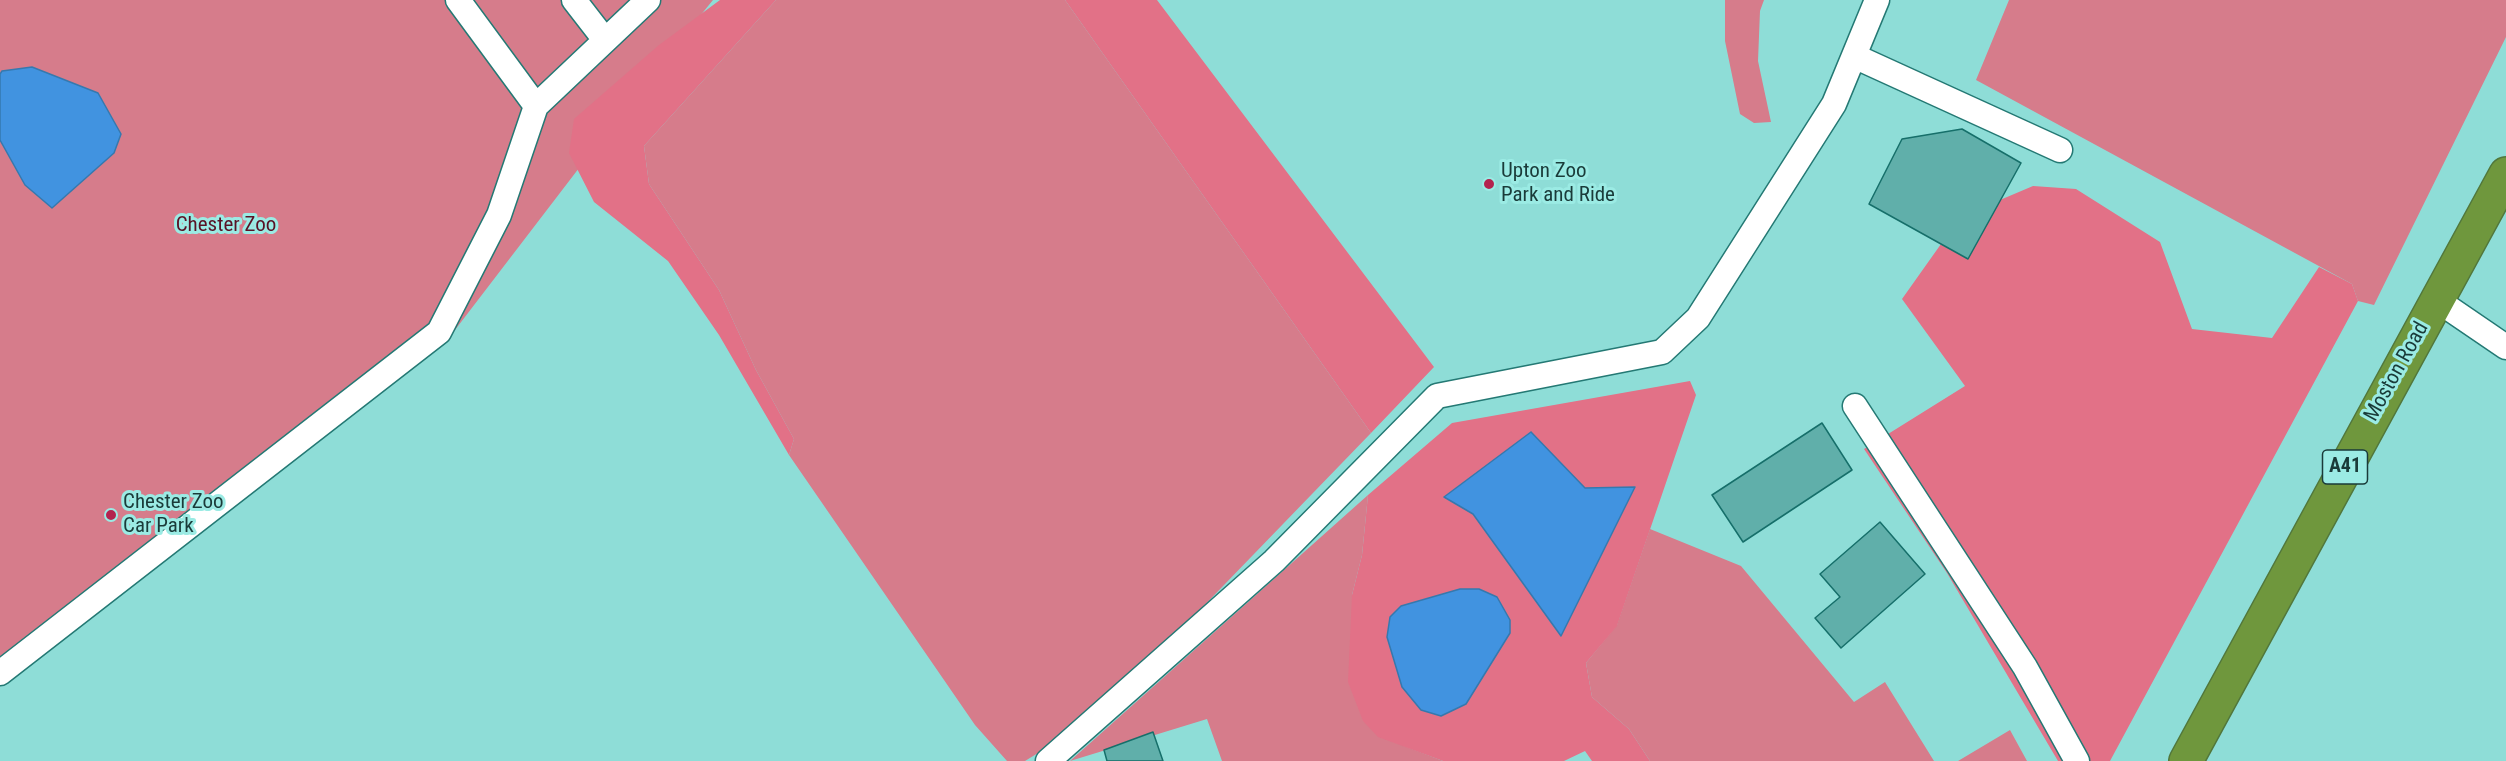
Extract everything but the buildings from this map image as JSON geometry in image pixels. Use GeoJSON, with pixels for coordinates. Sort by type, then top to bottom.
{"type":"FeatureCollection","features":[{"type":"Feature","properties":{"kind":"highway","name":"Moston Road"},"geometry":{"type":"LineString","coordinates":[[2186,761],[2506,174]]}},
{"type":"Feature","properties":{"kind":"lane"},"geometry":{"type":"LineString","coordinates":[[458,0],[536,106]]}},
{"type":"Feature","properties":{"kind":"lane"},"geometry":{"type":"LineString","coordinates":[[574,0],[605,40]]}},
{"type":"Feature","properties":{"kind":"lane"},"geometry":{"type":"LineString","coordinates":[[0,673],[439,332],[499,215],[536,106],[648,0]]}},
{"type":"Feature","properties":{"kind":"lane"},"geometry":{"type":"LineString","coordinates":[[1048,761],[1274,561],[1437,396],[1662,352],[1698,318],[1834,104],[1877,0]]}},
{"type":"Feature","properties":{"kind":"lane"},"geometry":{"type":"LineString","coordinates":[[1854,56],[2061,150]]}},
{"type":"Feature","properties":{"kind":"lane"},"geometry":{"type":"LineString","coordinates":[[2437,300],[2506,347]]}},
{"type":"Feature","properties":{"kind":"lane"},"geometry":{"type":"LineString","coordinates":[[1855,406],[2025,666],[2078,761]]}},
{"type":"Feature","properties":{"kind":"green space","name":"Chester Zoo"},"geometry":{"type":"Polygon","coordinates":[[[0,0],[713,0],[625,108],[445,343],[0,686],[0,0]]]}},
{"type":"Feature","properties":{"kind":"green space"},"geometry":{"type":"Polygon","coordinates":[[[776,0],[1065,0],[1371,433],[1195,615],[1051,745],[1025,761],[1007,761],[975,725],[789,455],[794,439],[756,370],[719,290],[649,184],[644,146],[776,0]]]}},
{"type":"Feature","properties":{"kind":"green space"},"geometry":{"type":"Polygon","coordinates":[[[1725,0],[1764,0],[1760,11],[1758,61],[1771,122],[1754,123],[1740,114],[1725,41],[1725,0]]]}},
{"type":"Feature","properties":{"kind":"green space"},"geometry":{"type":"Polygon","coordinates":[[[2009,0],[2506,0],[2506,37],[2374,305],[2358,301],[2352,284],[1976,80],[2009,0]]]}},
{"type":"Feature","properties":{"kind":"green space"},"geometry":{"type":"Polygon","coordinates":[[[1368,495],[1362,555],[1352,595],[1378,736],[1443,761],[1222,761],[1207,719],[1070,761],[1368,495]]]}},
{"type":"Feature","properties":{"kind":"green space"},"geometry":{"type":"Polygon","coordinates":[[[1650,529],[1741,566],[1854,702],[1885,682],[1934,761],[1650,761],[1629,729],[1592,697],[1586,663],[1617,625],[1650,529]]]}},
{"type":"Feature","properties":{"kind":"green space"},"geometry":{"type":"Polygon","coordinates":[[[2010,730],[2027,761],[1958,761],[2010,730]]]}},
{"type":"Feature","properties":{"kind":"shaded area"},"geometry":{"type":"Polygon","coordinates":[[[720,0],[776,0],[644,146],[649,184],[719,290],[756,370],[794,439],[789,455],[719,335],[668,261],[594,202],[569,153],[574,119],[659,45],[720,0]]]}},
{"type":"Feature","properties":{"kind":"shaded area"},"geometry":{"type":"Polygon","coordinates":[[[1065,0],[1157,0],[1434,367],[1371,433],[1065,0]]]}},
{"type":"Feature","properties":{"kind":"shaded area"},"geometry":{"type":"Polygon","coordinates":[[[2033,186],[2076,189],[2160,242],[2192,329],[2272,338],[2319,267],[2352,284],[2358,301],[2110,761],[2058,761],[1947,573],[1864,449],[1965,386],[1902,299],[1941,244],[2000,200],[2033,186]]]}},
{"type":"Feature","properties":{"kind":"shaded area"},"geometry":{"type":"Polygon","coordinates":[[[1690,381],[1696,395],[1617,626],[1586,663],[1592,697],[1629,729],[1650,761],[1592,761],[1585,751],[1564,761],[1443,761],[1378,737],[1363,721],[1348,682],[1352,595],[1362,555],[1368,495],[1452,423],[1690,381]],[[1531,433],[1445,496],[1473,514],[1561,635],[1634,488],[1585,488],[1531,433]]]}},
{"type":"Feature","properties":{"kind":"water"},"geometry":{"type":"Polygon","coordinates":[[[32,67],[98,93],[121,134],[114,153],[52,208],[25,185],[0,140],[0,74],[2,71],[32,67]]]}},
{"type":"Feature","properties":{"kind":"water"},"geometry":{"type":"Polygon","coordinates":[[[1531,432],[1585,488],[1635,487],[1561,636],[1473,514],[1444,497],[1531,432]]]}},
{"type":"Feature","properties":{"kind":"water"},"geometry":{"type":"Polygon","coordinates":[[[1460,589],[1479,589],[1497,597],[1510,620],[1510,633],[1466,704],[1441,716],[1421,710],[1402,687],[1387,637],[1390,617],[1401,606],[1460,589]]]}},
{"type":"Feature","properties":{"kind":"place","name":"Upton Zoo Park and Ride"},"geometry":{"type":"Point","coordinates":[1489,184]}},
{"type":"Feature","properties":{"kind":"place","name":"Chester Zoo Car Park"},"geometry":{"type":"Point","coordinates":[111,515]}}]}
